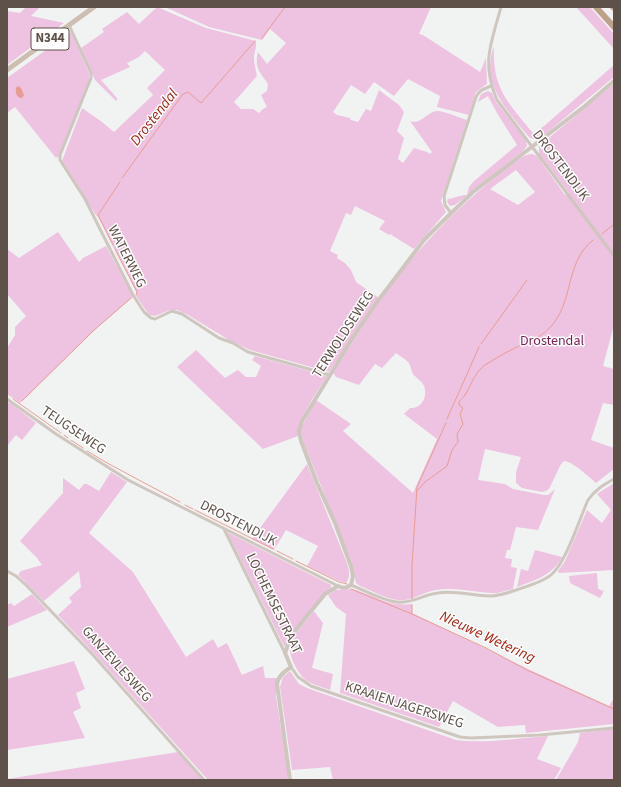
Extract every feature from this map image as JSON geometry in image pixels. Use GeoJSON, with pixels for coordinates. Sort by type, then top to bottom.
{"type":"FeatureCollection","features":[{"type":"Feature","properties":{"kind":"highway"},"geometry":{"type":"LineString","coordinates":[[596,7],[614,27]]}},
{"type":"Feature","properties":{"kind":"main road","name":"N344"},"geometry":{"type":"LineString","coordinates":[[7,70],[94,7]]}},
{"type":"Feature","properties":{"kind":"street","name":"DROSTENDIJK"},"geometry":{"type":"LineString","coordinates":[[501,7],[488,56],[491,86],[503,108],[614,256]]}},
{"type":"Feature","properties":{"kind":"street","name":"WATERWEG"},"geometry":{"type":"LineString","coordinates":[[69,25],[91,73],[91,78],[60,155],[60,160],[85,199],[144,312],[150,318],[155,319],[172,311],[177,312],[219,338],[251,353],[330,375]]}},
{"type":"Feature","properties":{"kind":"street","name":"TERWOLDSEWEG"},"geometry":{"type":"LineString","coordinates":[[350,586],[353,576],[351,566],[317,483],[299,431],[302,420],[352,339],[424,240],[473,192],[585,106],[614,81]]}},
{"type":"Feature","properties":{"kind":"street"},"geometry":{"type":"LineString","coordinates":[[451,213],[444,201],[446,188],[478,92],[491,86]]}},
{"type":"Feature","properties":{"kind":"street","name":"TEUGSEWEG"},"geometry":{"type":"LineString","coordinates":[[7,399],[56,434],[128,480]]}},
{"type":"Feature","properties":{"kind":"street"},"geometry":{"type":"LineString","coordinates":[[285,653],[291,636],[325,594],[338,586],[343,588],[350,586],[394,602],[403,603],[443,592],[499,596],[540,582],[552,575],[560,566],[588,500],[593,493],[614,479]]}},
{"type":"Feature","properties":{"kind":"street","name":"DROSTENDIJK"},"geometry":{"type":"LineString","coordinates":[[128,480],[338,586]]}},
{"type":"Feature","properties":{"kind":"street","name":"LOCHEMSESTRAAT"},"geometry":{"type":"LineString","coordinates":[[224,529],[291,667],[279,678],[277,684],[290,780]]}},
{"type":"Feature","properties":{"kind":"street","name":"GANZEVLESWEG"},"geometry":{"type":"LineString","coordinates":[[7,571],[16,576],[27,586],[88,650],[204,780]]}},
{"type":"Feature","properties":{"kind":"street","name":"KRAAIENJAGERSWEG"},"geometry":{"type":"LineString","coordinates":[[291,667],[298,677],[311,686],[460,737],[471,738],[540,735],[614,728]]}},
{"type":"Feature","properties":{"kind":"green space"},"geometry":{"type":"Polygon","coordinates":[[[26,7],[40,7],[31,16],[64,23],[7,65],[7,11],[20,13],[26,7]]]}},
{"type":"Feature","properties":{"kind":"green space"},"geometry":{"type":"Polygon","coordinates":[[[157,7],[206,28],[256,41],[254,58],[257,76],[234,102],[241,109],[253,109],[259,113],[267,107],[261,95],[267,91],[268,84],[257,66],[258,52],[267,64],[286,43],[270,29],[262,40],[209,27],[165,7],[431,7],[419,34],[423,35],[480,72],[486,58],[487,84],[476,92],[469,115],[437,107],[440,96],[408,79],[394,96],[374,82],[365,94],[351,85],[333,112],[337,115],[350,118],[351,120],[358,122],[366,109],[371,111],[379,90],[399,105],[404,112],[397,131],[404,138],[398,159],[403,163],[414,148],[430,154],[432,152],[410,121],[414,122],[420,120],[436,111],[467,120],[441,201],[446,212],[414,249],[379,229],[385,221],[355,206],[351,215],[346,213],[330,251],[338,255],[337,258],[345,263],[351,270],[356,282],[379,298],[329,372],[250,350],[229,340],[177,310],[170,310],[155,316],[150,315],[136,296],[137,293],[98,217],[62,161],[82,108],[114,132],[153,95],[147,88],[165,70],[145,51],[139,57],[127,63],[130,67],[101,80],[117,98],[116,101],[95,80],[81,48],[104,32],[102,29],[127,12],[139,24],[157,7]]]}},
{"type":"Feature","properties":{"kind":"green space"},"geometry":{"type":"Polygon","coordinates":[[[576,7],[590,7],[614,34],[614,49],[576,7]]]}},
{"type":"Feature","properties":{"kind":"green space"},"geometry":{"type":"Polygon","coordinates":[[[71,32],[89,73],[89,81],[60,155],[56,158],[15,107],[7,113],[7,78],[71,32]]]}},
{"type":"Feature","properties":{"kind":"green space"},"geometry":{"type":"Polygon","coordinates":[[[494,46],[496,73],[503,94],[533,133],[544,126],[614,65],[614,77],[544,135],[534,139],[528,136],[511,116],[493,84],[490,72],[494,46]]]}},
{"type":"Feature","properties":{"kind":"green space"},"geometry":{"type":"Polygon","coordinates":[[[614,84],[614,325],[603,366],[614,369],[614,405],[603,403],[591,440],[614,448],[614,469],[596,483],[576,466],[564,461],[561,464],[549,489],[542,492],[522,488],[516,483],[516,472],[521,457],[485,449],[478,480],[505,484],[513,489],[544,495],[548,495],[555,489],[538,530],[516,527],[510,550],[507,550],[505,558],[512,559],[511,567],[517,568],[513,589],[497,593],[443,589],[431,591],[407,600],[388,598],[356,583],[352,563],[303,441],[301,430],[302,426],[316,400],[351,424],[343,431],[413,493],[437,439],[404,414],[410,408],[418,406],[423,401],[425,390],[423,384],[413,374],[408,362],[396,353],[382,368],[375,364],[359,385],[336,377],[333,373],[362,327],[404,268],[456,212],[510,165],[524,156],[532,154],[537,156],[565,195],[569,193],[539,154],[539,146],[614,84]],[[516,170],[490,189],[518,205],[535,192],[516,170]]]}},
{"type":"Feature","properties":{"kind":"green space"},"geometry":{"type":"Polygon","coordinates":[[[488,91],[492,93],[496,102],[526,140],[527,146],[523,151],[455,205],[450,206],[447,202],[448,198],[467,195],[469,187],[473,182],[517,145],[488,96],[478,102],[481,94],[488,91]]]}},
{"type":"Feature","properties":{"kind":"green space"},"geometry":{"type":"Polygon","coordinates":[[[58,232],[79,262],[83,258],[106,246],[133,297],[98,327],[20,403],[7,394],[7,348],[15,335],[15,327],[26,316],[7,294],[7,249],[19,258],[58,232]]]}},
{"type":"Feature","properties":{"kind":"green space"},"geometry":{"type":"Polygon","coordinates":[[[196,350],[225,378],[238,370],[246,377],[256,377],[261,366],[252,360],[255,356],[327,376],[304,414],[298,436],[263,449],[177,367],[196,350]]]}},
{"type":"Feature","properties":{"kind":"green space"},"geometry":{"type":"Polygon","coordinates":[[[9,402],[36,423],[22,440],[16,435],[7,446],[7,405],[9,402]]]}},
{"type":"Feature","properties":{"kind":"green space"},"geometry":{"type":"Polygon","coordinates":[[[307,464],[347,563],[349,576],[346,583],[307,566],[318,546],[286,530],[274,550],[252,539],[307,464]]]}},
{"type":"Feature","properties":{"kind":"green space"},"geometry":{"type":"Polygon","coordinates":[[[111,472],[127,482],[89,533],[133,572],[186,657],[213,639],[218,648],[227,643],[242,675],[263,666],[265,678],[278,678],[276,684],[276,697],[289,780],[208,780],[58,615],[72,602],[69,598],[81,587],[79,571],[44,601],[18,575],[21,571],[42,565],[20,541],[63,493],[63,478],[79,490],[84,484],[87,484],[99,491],[111,472]]]}},
{"type":"Feature","properties":{"kind":"green space"},"geometry":{"type":"Polygon","coordinates":[[[614,483],[614,570],[559,573],[558,571],[565,561],[587,510],[602,523],[611,510],[597,494],[614,483]]]}},
{"type":"Feature","properties":{"kind":"green space"},"geometry":{"type":"Polygon","coordinates":[[[227,532],[331,585],[331,588],[323,594],[286,646],[284,646],[227,532]]]}},
{"type":"Feature","properties":{"kind":"green space"},"geometry":{"type":"Polygon","coordinates":[[[535,550],[562,557],[548,573],[517,587],[521,569],[528,571],[535,550]]]}},
{"type":"Feature","properties":{"kind":"green space"},"geometry":{"type":"Polygon","coordinates":[[[597,573],[598,589],[604,591],[600,598],[570,583],[569,576],[597,573]]]}},
{"type":"Feature","properties":{"kind":"green space"},"geometry":{"type":"Polygon","coordinates":[[[352,589],[395,604],[412,604],[412,613],[609,706],[614,698],[614,724],[526,733],[525,725],[498,727],[453,701],[439,727],[340,693],[346,614],[336,607],[328,595],[335,590],[352,589]]]}},
{"type":"Feature","properties":{"kind":"green space"},"geometry":{"type":"Polygon","coordinates":[[[32,594],[47,610],[7,627],[7,605],[11,603],[14,606],[32,594]]]}},
{"type":"Feature","properties":{"kind":"green space"},"geometry":{"type":"Polygon","coordinates":[[[314,611],[323,623],[312,668],[333,674],[330,690],[307,681],[300,674],[291,657],[291,641],[314,611]]]}},
{"type":"Feature","properties":{"kind":"green space"},"geometry":{"type":"Polygon","coordinates":[[[74,661],[85,689],[76,693],[81,708],[73,712],[85,738],[7,750],[7,679],[74,661]]]}},
{"type":"Feature","properties":{"kind":"green space"},"geometry":{"type":"Polygon","coordinates":[[[290,671],[299,684],[307,688],[456,740],[490,741],[548,736],[537,759],[561,768],[554,780],[333,780],[330,767],[292,770],[280,687],[283,677],[290,671]]]}},
{"type":"Feature","properties":{"kind":"green space"},"geometry":{"type":"Polygon","coordinates":[[[614,729],[614,780],[556,780],[578,742],[580,733],[614,729]]]}},
{"type":"Feature","properties":{"kind":"green space"},"geometry":{"type":"Polygon","coordinates":[[[178,752],[203,780],[7,780],[7,779],[178,752]]]}},
{"type":"Feature","properties":{"kind":"shaded area"},"geometry":{"type":"Polygon","coordinates":[[[18,86],[21,88],[24,95],[22,98],[16,93],[16,88],[18,86]]]}},
{"type":"Feature","properties":{"kind":"waterway","name":"Drostendal"},"geometry":{"type":"LineString","coordinates":[[262,38],[285,7]]}},
{"type":"Feature","properties":{"kind":"waterway","name":"Drostendal"},"geometry":{"type":"LineString","coordinates":[[122,178],[183,94],[188,92],[201,103],[255,41]]}},
{"type":"Feature","properties":{"kind":"waterway","name":"Drostendal"},"geometry":{"type":"LineString","coordinates":[[113,245],[98,215],[120,182]]}},
{"type":"Feature","properties":{"kind":"waterway"},"geometry":{"type":"LineString","coordinates":[[602,234],[614,224]]}},
{"type":"Feature","properties":{"kind":"waterway"},"geometry":{"type":"LineString","coordinates":[[417,491],[425,482],[447,466],[452,450],[458,442],[457,434],[463,424],[460,414],[463,408],[459,405],[459,402],[465,395],[476,375],[485,365],[507,352],[531,341],[545,332],[553,324],[560,314],[578,259],[584,249],[593,240]]}},
{"type":"Feature","properties":{"kind":"waterway","name":"Drostendal"},"geometry":{"type":"LineString","coordinates":[[115,249],[137,292],[136,295]]}},
{"type":"Feature","properties":{"kind":"waterway"},"geometry":{"type":"LineString","coordinates":[[481,344],[527,280]]}},
{"type":"Feature","properties":{"kind":"waterway","name":"Drostendal"},"geometry":{"type":"LineString","coordinates":[[22,401],[92,332],[131,298]]}},
{"type":"Feature","properties":{"kind":"waterway"},"geometry":{"type":"LineString","coordinates":[[447,419],[479,347]]}},
{"type":"Feature","properties":{"kind":"waterway","name":"Nieuwe Wetering"},"geometry":{"type":"LineString","coordinates":[[13,399],[61,433]]}},
{"type":"Feature","properties":{"kind":"waterway"},"geometry":{"type":"LineString","coordinates":[[412,599],[412,565],[417,487],[446,423]]}},
{"type":"Feature","properties":{"kind":"waterway","name":"Nieuwe Wetering"},"geometry":{"type":"LineString","coordinates":[[64,435],[68,438]]}},
{"type":"Feature","properties":{"kind":"waterway","name":"Nieuwe Wetering"},"geometry":{"type":"LineString","coordinates":[[71,440],[83,448]]}},
{"type":"Feature","properties":{"kind":"waterway","name":"Nieuwe Wetering"},"geometry":{"type":"LineString","coordinates":[[87,451],[180,502]]}},
{"type":"Feature","properties":{"kind":"waterway","name":"Nieuwe Wetering"},"geometry":{"type":"LineString","coordinates":[[185,505],[193,509]]}},
{"type":"Feature","properties":{"kind":"waterway","name":"Nieuwe Wetering"},"geometry":{"type":"LineString","coordinates":[[195,510],[273,549]]}},
{"type":"Feature","properties":{"kind":"waterway","name":"Nieuwe Wetering"},"geometry":{"type":"LineString","coordinates":[[277,551],[293,559]]}},
{"type":"Feature","properties":{"kind":"waterway","name":"Nieuwe Wetering"},"geometry":{"type":"LineString","coordinates":[[296,561],[339,582],[347,584]]}},
{"type":"Feature","properties":{"kind":"waterway","name":"Nieuwe Wetering"},"geometry":{"type":"LineString","coordinates":[[351,589],[412,614],[486,648],[527,670],[614,709]]}},
{"type":"Feature","properties":{"kind":"waterway"},"geometry":{"type":"LineString","coordinates":[[412,605],[412,613]]}}]}
